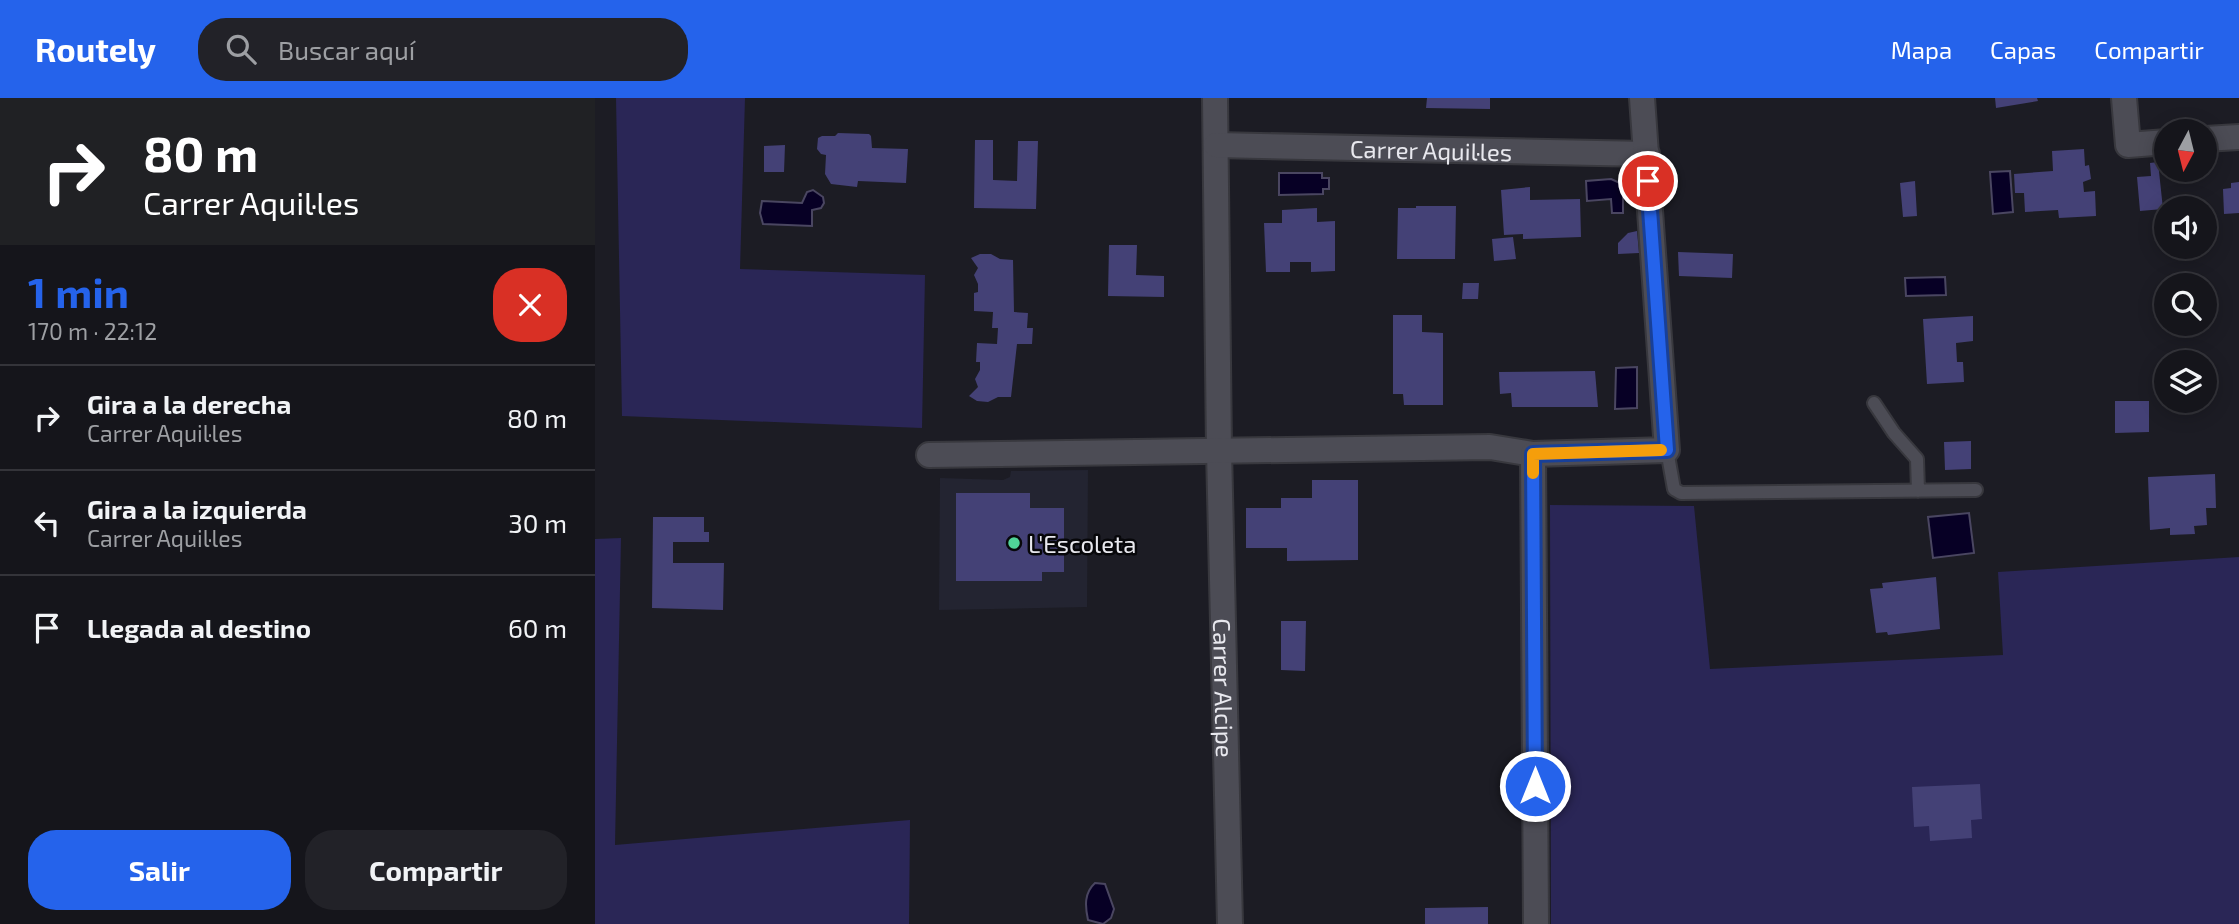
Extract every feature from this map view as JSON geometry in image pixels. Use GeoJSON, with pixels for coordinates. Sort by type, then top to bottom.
{"type":"FeatureCollection","features":[{"type":"Feature","properties":{"kind":"street","name":"Carrer Alcipe"},"geometry":{"type":"LineString","coordinates":[[1216,98],[1219,450],[1230,924]]}},
{"type":"Feature","properties":{"kind":"street"},"geometry":{"type":"LineString","coordinates":[[929,454],[1490,447],[1533,454],[1667,450],[1642,98]]}},
{"type":"Feature","properties":{"kind":"street"},"geometry":{"type":"LineString","coordinates":[[2124,98],[2128,145],[2154,143]]}},
{"type":"Feature","properties":{"kind":"street"},"geometry":{"type":"LineString","coordinates":[[2217,138],[2239,137]]}},
{"type":"Feature","properties":{"kind":"street","name":"Carrer Aquil·les"},"geometry":{"type":"LineString","coordinates":[[1216,145],[1647,154]]}},
{"type":"Feature","properties":{"kind":"street"},"geometry":{"type":"LineString","coordinates":[[1533,454],[1536,924]]}},
{"type":"Feature","properties":{"kind":"lane"},"geometry":{"type":"LineString","coordinates":[[1874,403],[1893,433],[1917,458],[1919,491]]}},
{"type":"Feature","properties":{"kind":"lane"},"geometry":{"type":"LineString","coordinates":[[1667,450],[1674,489],[1681,493],[1976,490]]}},
{"type":"Feature","properties":{"kind":"shaded area"},"geometry":{"type":"Polygon","coordinates":[[[616,98],[745,98],[740,269],[925,275],[922,428],[622,416],[616,98]]]}},
{"type":"Feature","properties":{"kind":"shaded area"},"geometry":{"type":"Polygon","coordinates":[[[2010,171],[2013,212],[1993,214],[1990,172],[2010,171]]]}},
{"type":"Feature","properties":{"kind":"shaded area"},"geometry":{"type":"Polygon","coordinates":[[[1279,173],[1322,173],[1322,178],[1329,178],[1329,189],[1323,189],[1323,194],[1279,195],[1279,173]]]}},
{"type":"Feature","properties":{"kind":"shaded area"},"geometry":{"type":"Polygon","coordinates":[[[1611,179],[1620,183],[1623,190],[1623,213],[1612,213],[1611,199],[1587,201],[1586,181],[1611,179]]]}},
{"type":"Feature","properties":{"kind":"shaded area"},"geometry":{"type":"Polygon","coordinates":[[[813,190],[823,197],[824,203],[821,208],[812,210],[812,226],[763,224],[760,213],[762,201],[802,203],[807,192],[813,190]]]}},
{"type":"Feature","properties":{"kind":"shaded area"},"geometry":{"type":"Polygon","coordinates":[[[1945,277],[1946,295],[1906,296],[1905,278],[1945,277]]]}},
{"type":"Feature","properties":{"kind":"shaded area"},"geometry":{"type":"Polygon","coordinates":[[[1637,367],[1637,408],[1615,409],[1616,368],[1637,367]]]}},
{"type":"Feature","properties":{"kind":"shaded area","name":"L'Escoleta"},"geometry":{"type":"Polygon","coordinates":[[[1088,470],[1087,607],[939,610],[940,478],[1003,480],[1010,477],[1011,471],[1088,470]]]}},
{"type":"Feature","properties":{"kind":"shaded area"},"geometry":{"type":"Polygon","coordinates":[[[1550,505],[1694,506],[1710,669],[2003,655],[1998,572],[2239,557],[2239,924],[1551,924],[1550,505]]]}},
{"type":"Feature","properties":{"kind":"shaded area"},"geometry":{"type":"Polygon","coordinates":[[[1969,513],[1974,553],[1933,558],[1928,517],[1969,513]]]}},
{"type":"Feature","properties":{"kind":"shaded area"},"geometry":{"type":"Polygon","coordinates":[[[621,538],[615,845],[910,820],[909,924],[595,924],[595,539],[621,538]]]}},
{"type":"Feature","properties":{"kind":"shaded area"},"geometry":{"type":"Polygon","coordinates":[[[1095,883],[1105,884],[1114,909],[1111,918],[1103,924],[1088,920],[1086,910],[1089,891],[1095,883]]]}},
{"type":"Feature","properties":{"kind":"building"},"geometry":{"type":"Polygon","coordinates":[[[1427,98],[1490,98],[1490,109],[1426,108],[1427,98]]]}},
{"type":"Feature","properties":{"kind":"building"},"geometry":{"type":"Polygon","coordinates":[[[1995,98],[2037,98],[2038,101],[1996,108],[1995,98]]]}},
{"type":"Feature","properties":{"kind":"building"},"geometry":{"type":"Polygon","coordinates":[[[838,133],[869,134],[872,148],[908,149],[906,183],[858,181],[857,187],[831,184],[825,174],[826,155],[817,149],[818,138],[835,136],[838,133]]]}},
{"type":"Feature","properties":{"kind":"building"},"geometry":{"type":"Polygon","coordinates":[[[975,140],[993,140],[993,180],[1017,181],[1018,141],[1038,141],[1036,209],[974,208],[975,140]]]}},
{"type":"Feature","properties":{"kind":"building"},"geometry":{"type":"Polygon","coordinates":[[[785,145],[784,172],[764,172],[764,146],[785,145]]]}},
{"type":"Feature","properties":{"kind":"building"},"geometry":{"type":"Polygon","coordinates":[[[2084,149],[2085,166],[2089,165],[2091,179],[2083,182],[2084,192],[2095,191],[2096,216],[2059,218],[2058,210],[2025,212],[2024,193],[2015,193],[2014,174],[2053,171],[2052,151],[2084,149]]]}},
{"type":"Feature","properties":{"kind":"building"},"geometry":{"type":"Polygon","coordinates":[[[2154,162],[2154,182],[2160,182],[2162,196],[2154,196],[2154,210],[2140,211],[2137,177],[2151,176],[2150,163],[2154,162]]]}},
{"type":"Feature","properties":{"kind":"building"},"geometry":{"type":"Polygon","coordinates":[[[1915,181],[1917,216],[1903,217],[1900,183],[1915,181]]]}},
{"type":"Feature","properties":{"kind":"building"},"geometry":{"type":"Polygon","coordinates":[[[2239,182],[2239,213],[2224,214],[2223,189],[2231,188],[2231,183],[2239,182]]]}},
{"type":"Feature","properties":{"kind":"building"},"geometry":{"type":"Polygon","coordinates":[[[1530,187],[1530,200],[1580,199],[1581,237],[1523,239],[1523,234],[1504,235],[1501,190],[1530,187]]]}},
{"type":"Feature","properties":{"kind":"building"},"geometry":{"type":"Polygon","coordinates":[[[1456,206],[1455,259],[1397,259],[1398,208],[1456,206]]]}},
{"type":"Feature","properties":{"kind":"building"},"geometry":{"type":"Polygon","coordinates":[[[1317,208],[1317,222],[1335,221],[1335,271],[1311,272],[1311,262],[1290,262],[1290,272],[1266,272],[1264,223],[1282,223],[1282,210],[1317,208]]]}},
{"type":"Feature","properties":{"kind":"building"},"geometry":{"type":"Polygon","coordinates":[[[1637,231],[1639,253],[1618,254],[1618,243],[1628,233],[1637,231]]]}},
{"type":"Feature","properties":{"kind":"building"},"geometry":{"type":"Polygon","coordinates":[[[1513,237],[1516,259],[1494,261],[1492,239],[1513,237]]]}},
{"type":"Feature","properties":{"kind":"building"},"geometry":{"type":"Polygon","coordinates":[[[1109,245],[1137,245],[1136,275],[1164,276],[1164,297],[1108,296],[1109,245]]]}},
{"type":"Feature","properties":{"kind":"building"},"geometry":{"type":"Polygon","coordinates":[[[1678,252],[1733,254],[1732,278],[1679,276],[1678,252]]]}},
{"type":"Feature","properties":{"kind":"building"},"geometry":{"type":"Polygon","coordinates":[[[980,254],[1013,260],[1014,312],[1028,313],[1027,328],[1033,328],[1032,344],[1017,344],[1011,397],[998,397],[988,402],[977,401],[969,396],[978,387],[975,379],[980,370],[980,362],[976,362],[977,343],[997,344],[998,328],[992,328],[993,312],[974,311],[974,293],[978,292],[978,284],[974,275],[978,268],[971,258],[980,254]]]}},
{"type":"Feature","properties":{"kind":"building"},"geometry":{"type":"Polygon","coordinates":[[[1463,283],[1479,283],[1478,299],[1462,299],[1463,283]]]}},
{"type":"Feature","properties":{"kind":"building"},"geometry":{"type":"Polygon","coordinates":[[[1393,315],[1422,315],[1422,332],[1443,333],[1443,405],[1404,405],[1403,394],[1393,394],[1393,315]]]}},
{"type":"Feature","properties":{"kind":"building"},"geometry":{"type":"Polygon","coordinates":[[[1973,316],[1973,341],[1956,343],[1957,362],[1963,362],[1964,382],[1927,384],[1923,319],[1973,316]]]}},
{"type":"Feature","properties":{"kind":"building"},"geometry":{"type":"Polygon","coordinates":[[[1595,371],[1598,407],[1512,407],[1511,393],[1500,394],[1499,372],[1595,371]]]}},
{"type":"Feature","properties":{"kind":"building"},"geometry":{"type":"Polygon","coordinates":[[[2115,401],[2149,401],[2149,432],[2115,433],[2115,401]]]}},
{"type":"Feature","properties":{"kind":"building"},"geometry":{"type":"Polygon","coordinates":[[[1971,441],[1971,469],[1945,470],[1944,442],[1971,441]]]}},
{"type":"Feature","properties":{"kind":"building"},"geometry":{"type":"Polygon","coordinates":[[[2215,474],[2216,508],[2206,508],[2207,525],[2194,526],[2195,534],[2170,535],[2170,528],[2150,530],[2148,477],[2215,474]]]}},
{"type":"Feature","properties":{"kind":"building"},"geometry":{"type":"Polygon","coordinates":[[[1312,480],[1358,480],[1358,560],[1287,561],[1287,548],[1246,548],[1246,508],[1281,508],[1281,498],[1312,498],[1312,480]]]}},
{"type":"Feature","properties":{"kind":"building"},"geometry":{"type":"Polygon","coordinates":[[[956,493],[1030,493],[1030,508],[1064,508],[1064,572],[1042,572],[1042,581],[956,581],[956,493]]]}},
{"type":"Feature","properties":{"kind":"building"},"geometry":{"type":"Polygon","coordinates":[[[653,517],[704,517],[704,532],[709,532],[709,542],[673,542],[673,563],[724,563],[723,610],[652,608],[653,517]]]}},
{"type":"Feature","properties":{"kind":"building"},"geometry":{"type":"Polygon","coordinates":[[[1936,577],[1940,629],[1888,635],[1887,632],[1876,633],[1870,589],[1883,588],[1882,583],[1936,577]]]}},
{"type":"Feature","properties":{"kind":"building"},"geometry":{"type":"Polygon","coordinates":[[[1281,621],[1306,621],[1305,671],[1281,670],[1281,621]]]}},
{"type":"Feature","properties":{"kind":"building"},"geometry":{"type":"Polygon","coordinates":[[[1980,784],[1982,819],[1971,820],[1972,838],[1930,841],[1929,826],[1914,827],[1912,787],[1980,784]]]}},
{"type":"Feature","properties":{"kind":"building"},"geometry":{"type":"Polygon","coordinates":[[[1488,907],[1488,924],[1425,924],[1425,908],[1488,907]]]}},
{"type":"Feature","properties":{"kind":"slow traffic"},"geometry":{"type":"LineString","coordinates":[[1533,473],[1533,454],[1661,450]]}},
{"type":"Feature","properties":{"kind":"place","name":"L'Escoleta"},"geometry":{"type":"Point","coordinates":[1014,543]}},
{"type":"Feature","properties":{"kind":"route"},"geometry":{"type":"LineString","coordinates":[[1535,786],[1533,454],[1667,450],[1648,181]]}}]}
